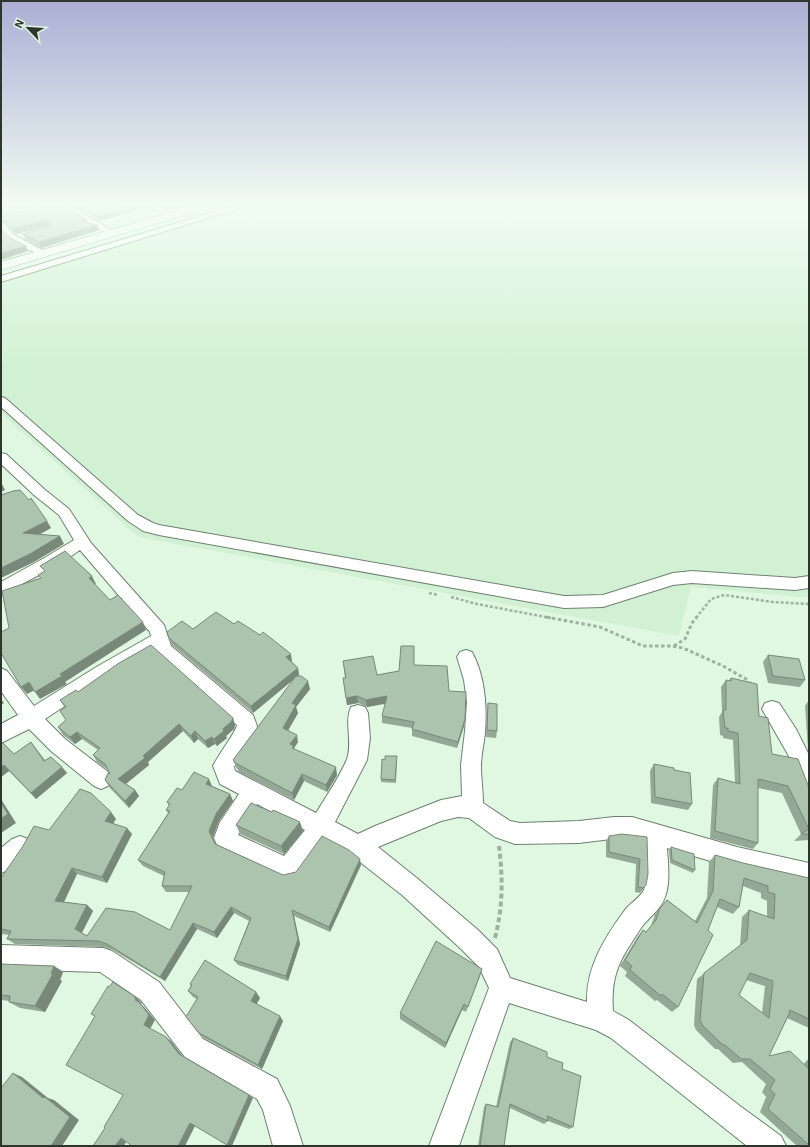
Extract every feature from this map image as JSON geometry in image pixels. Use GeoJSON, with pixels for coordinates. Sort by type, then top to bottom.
{"type":"FeatureCollection","features":[{"type":"Feature","properties":{"kind":"main road"},"geometry":{"type":"LineString","coordinates":[[1,266],[26,259]]}},
{"type":"Feature","properties":{"kind":"street"},"geometry":{"type":"LineString","coordinates":[[1,279],[69,259]]}},
{"type":"Feature","properties":{"kind":"street"},"geometry":{"type":"LineString","coordinates":[[1,401],[133,518],[148,527],[159,530],[564,602],[603,600],[673,579],[692,577],[796,584],[809,582]]}},
{"type":"Feature","properties":{"kind":"street"},"geometry":{"type":"LineString","coordinates":[[1,457],[25,488],[64,512],[82,542],[158,630],[164,650],[246,721],[246,732],[234,746],[223,766],[228,777],[359,847],[410,887],[469,939],[488,958],[502,988],[444,1146]]}},
{"type":"Feature","properties":{"kind":"street"},"geometry":{"type":"LineString","coordinates":[[1,589],[52,561],[82,542]]}},
{"type":"Feature","properties":{"kind":"street"},"geometry":{"type":"LineString","coordinates":[[1,734],[31,718],[104,671],[161,639]]}},
{"type":"Feature","properties":{"kind":"street"},"geometry":{"type":"LineString","coordinates":[[466,658],[473,680],[476,702],[475,731],[471,765],[473,808]]}},
{"type":"Feature","properties":{"kind":"street"},"geometry":{"type":"LineString","coordinates":[[1,676],[31,718],[58,745],[101,779]]}},
{"type":"Feature","properties":{"kind":"street"},"geometry":{"type":"LineString","coordinates":[[772,709],[784,727],[806,770],[809,784]]}},
{"type":"Feature","properties":{"kind":"street"},"geometry":{"type":"LineString","coordinates":[[253,791],[225,836],[227,841],[286,869],[289,869],[321,826],[357,760],[360,738],[358,713]]}},
{"type":"Feature","properties":{"kind":"street"},"geometry":{"type":"LineString","coordinates":[[359,847],[369,839],[388,829],[408,824],[425,816],[461,806],[473,808],[486,816],[493,823],[514,833],[533,834],[582,832],[624,827],[657,834],[766,866],[809,874]]}},
{"type":"Feature","properties":{"kind":"street"},"geometry":{"type":"LineString","coordinates":[[601,1019],[600,987],[603,972],[612,950],[626,933],[635,917],[646,907],[654,895],[656,880],[655,843],[657,834]]}},
{"type":"Feature","properties":{"kind":"street"},"geometry":{"type":"LineString","coordinates":[[1,862],[20,847]]}},
{"type":"Feature","properties":{"kind":"street"},"geometry":{"type":"LineString","coordinates":[[1,957],[103,960],[150,990],[194,1048],[268,1089],[276,1106],[288,1146]]}},
{"type":"Feature","properties":{"kind":"street"},"geometry":{"type":"LineString","coordinates":[[502,988],[601,1019],[620,1029],[730,1116],[771,1146]]}},
{"type":"Feature","properties":{"kind":"path"},"geometry":{"type":"LineString","coordinates":[[429,593],[442,595]]}},
{"type":"Feature","properties":{"kind":"path"},"geometry":{"type":"LineString","coordinates":[[673,646],[685,639],[692,623],[711,599],[724,595],[773,602],[809,604]]}},
{"type":"Feature","properties":{"kind":"path"},"geometry":{"type":"LineString","coordinates":[[450,596],[477,604],[600,627],[643,646],[673,646],[683,648],[723,666],[746,679],[750,684]]}},
{"type":"Feature","properties":{"kind":"path"},"geometry":{"type":"LineString","coordinates":[[488,958],[499,925],[503,901],[500,851],[497,833],[493,823]]}},
{"type":"Feature","properties":{"kind":"shaded area"},"geometry":{"type":"Polygon","coordinates":[[[59,259],[809,259],[809,598],[691,587],[679,636],[138,537],[1,413],[1,276],[59,259]]]}},
{"type":"Feature","properties":{"kind":"building"},"geometry":{"type":"Polygon","coordinates":[[[20,490],[29,500],[31,498],[47,521],[23,533],[60,536],[30,554],[1,568],[1,495],[20,490]]]}},
{"type":"Feature","properties":{"kind":"building"},"geometry":{"type":"Polygon","coordinates":[[[65,551],[92,576],[89,578],[110,600],[118,595],[143,622],[60,674],[62,676],[35,692],[29,682],[21,687],[1,653],[1,632],[9,628],[2,591],[41,578],[38,575],[45,571],[40,566],[65,551]]]}},
{"type":"Feature","properties":{"kind":"building"},"geometry":{"type":"Polygon","coordinates":[[[216,612],[234,624],[238,621],[260,635],[263,632],[291,654],[286,657],[298,668],[251,706],[169,638],[167,632],[182,621],[193,629],[216,612]]]}},
{"type":"Feature","properties":{"kind":"building"},"geometry":{"type":"Polygon","coordinates":[[[151,645],[233,718],[231,722],[223,729],[224,731],[214,739],[212,737],[205,741],[195,731],[191,736],[179,724],[143,756],[145,758],[118,779],[135,790],[125,801],[105,780],[108,773],[110,774],[105,764],[93,755],[100,748],[77,732],[70,737],[58,727],[66,720],[60,711],[66,707],[60,700],[76,690],[78,692],[119,663],[151,645]]]}},
{"type":"Feature","properties":{"kind":"building"},"geometry":{"type":"Polygon","coordinates":[[[401,646],[414,646],[414,665],[447,666],[449,691],[466,692],[465,719],[458,742],[412,729],[414,722],[382,716],[387,696],[366,700],[357,696],[346,698],[343,678],[346,678],[343,661],[373,656],[377,675],[399,671],[401,646]]]}},
{"type":"Feature","properties":{"kind":"building"},"geometry":{"type":"Polygon","coordinates":[[[768,655],[799,659],[805,680],[773,676],[768,655]]]}},
{"type":"Feature","properties":{"kind":"building"},"geometry":{"type":"Polygon","coordinates":[[[296,676],[301,676],[308,681],[292,703],[296,705],[283,728],[297,735],[290,744],[294,746],[292,748],[336,767],[326,785],[302,774],[292,793],[237,764],[233,760],[296,676]]]}},
{"type":"Feature","properties":{"kind":"building"},"geometry":{"type":"Polygon","coordinates":[[[731,678],[757,684],[759,716],[768,718],[772,754],[798,759],[809,790],[809,829],[788,786],[758,779],[758,843],[715,831],[718,778],[740,784],[738,733],[728,731],[728,728],[725,728],[723,710],[726,710],[726,680],[731,681],[731,678]]]}},
{"type":"Feature","properties":{"kind":"building"},"geometry":{"type":"Polygon","coordinates":[[[488,703],[497,704],[497,731],[487,730],[488,703]]]}},
{"type":"Feature","properties":{"kind":"building"},"geometry":{"type":"Polygon","coordinates":[[[31,742],[44,761],[51,757],[62,767],[31,793],[4,765],[1,767],[1,744],[3,743],[14,754],[31,742]]]}},
{"type":"Feature","properties":{"kind":"building"},"geometry":{"type":"Polygon","coordinates":[[[385,756],[397,756],[395,780],[381,779],[382,759],[385,760],[385,756]]]}},
{"type":"Feature","properties":{"kind":"building"},"geometry":{"type":"Polygon","coordinates":[[[654,764],[690,773],[692,804],[655,797],[654,764]]]}},
{"type":"Feature","properties":{"kind":"building"},"geometry":{"type":"Polygon","coordinates":[[[194,772],[209,779],[206,784],[230,794],[216,814],[209,831],[215,844],[283,875],[296,872],[322,836],[349,850],[360,859],[329,927],[292,910],[298,939],[286,976],[234,960],[251,918],[231,907],[214,932],[193,923],[160,977],[107,944],[98,941],[7,939],[11,931],[1,929],[1,878],[23,846],[34,826],[49,830],[80,789],[91,793],[111,812],[105,821],[127,828],[102,877],[72,868],[55,901],[87,905],[75,929],[87,936],[106,908],[135,912],[170,930],[192,886],[162,886],[165,872],[138,860],[170,811],[166,810],[170,804],[167,802],[177,788],[182,790],[194,772]]]}},
{"type":"Feature","properties":{"kind":"building"},"geometry":{"type":"Polygon","coordinates":[[[1,803],[8,814],[1,819],[1,803]]]}},
{"type":"Feature","properties":{"kind":"building"},"geometry":{"type":"Polygon","coordinates":[[[251,803],[272,812],[273,810],[300,822],[281,846],[236,825],[251,803]]]}},
{"type":"Feature","properties":{"kind":"building"},"geometry":{"type":"Polygon","coordinates":[[[809,829],[809,834],[801,834],[809,829]]]}},
{"type":"Feature","properties":{"kind":"building"},"geometry":{"type":"Polygon","coordinates":[[[622,834],[647,837],[648,874],[646,885],[643,888],[638,887],[640,859],[609,852],[609,836],[622,834]]]}},
{"type":"Feature","properties":{"kind":"building"},"geometry":{"type":"Polygon","coordinates":[[[671,847],[694,854],[695,870],[672,860],[671,847]]]}},
{"type":"Feature","properties":{"kind":"building"},"geometry":{"type":"Polygon","coordinates":[[[715,855],[809,878],[809,1019],[790,1010],[769,1056],[790,1051],[809,1069],[809,1145],[768,1109],[775,1094],[770,1089],[775,1080],[750,1059],[741,1059],[725,1045],[723,1045],[703,1026],[700,1020],[704,973],[747,940],[749,910],[774,919],[775,894],[768,892],[768,886],[744,878],[739,907],[720,899],[708,930],[713,935],[678,1007],[662,994],[661,996],[630,970],[632,966],[625,960],[643,930],[646,932],[656,920],[660,908],[667,900],[697,923],[713,891],[715,855]],[[750,973],[739,995],[769,1018],[773,981],[750,973]]]}},
{"type":"Feature","properties":{"kind":"building"},"geometry":{"type":"Polygon","coordinates":[[[436,941],[482,969],[468,1007],[464,1004],[446,1043],[400,1013],[436,941]]]}},
{"type":"Feature","properties":{"kind":"building"},"geometry":{"type":"Polygon","coordinates":[[[205,960],[256,992],[251,1001],[280,1016],[258,1065],[199,1033],[186,1017],[198,997],[188,991],[192,985],[190,984],[205,960]]]}},
{"type":"Feature","properties":{"kind":"building"},"geometry":{"type":"Polygon","coordinates":[[[1,964],[54,966],[51,974],[53,974],[35,1006],[9,1002],[10,996],[1,995],[1,964]]]}},
{"type":"Feature","properties":{"kind":"building"},"geometry":{"type":"Polygon","coordinates":[[[113,982],[134,996],[136,999],[135,1000],[139,1002],[149,1015],[144,1025],[166,1037],[179,1054],[249,1095],[227,1145],[190,1123],[178,1146],[132,1146],[121,1138],[115,1146],[93,1146],[105,1128],[104,1127],[123,1095],[66,1065],[95,1016],[91,1014],[108,986],[109,987],[113,982]]]}},
{"type":"Feature","properties":{"kind":"building"},"geometry":{"type":"Polygon","coordinates":[[[513,1038],[547,1052],[547,1057],[563,1063],[562,1069],[581,1076],[573,1127],[547,1116],[548,1121],[510,1104],[504,1146],[480,1146],[486,1104],[498,1107],[513,1038]]]}},
{"type":"Feature","properties":{"kind":"building"},"geometry":{"type":"Polygon","coordinates":[[[13,1073],[43,1098],[45,1097],[70,1117],[51,1146],[1,1146],[1,1088],[13,1073]]]}}]}
